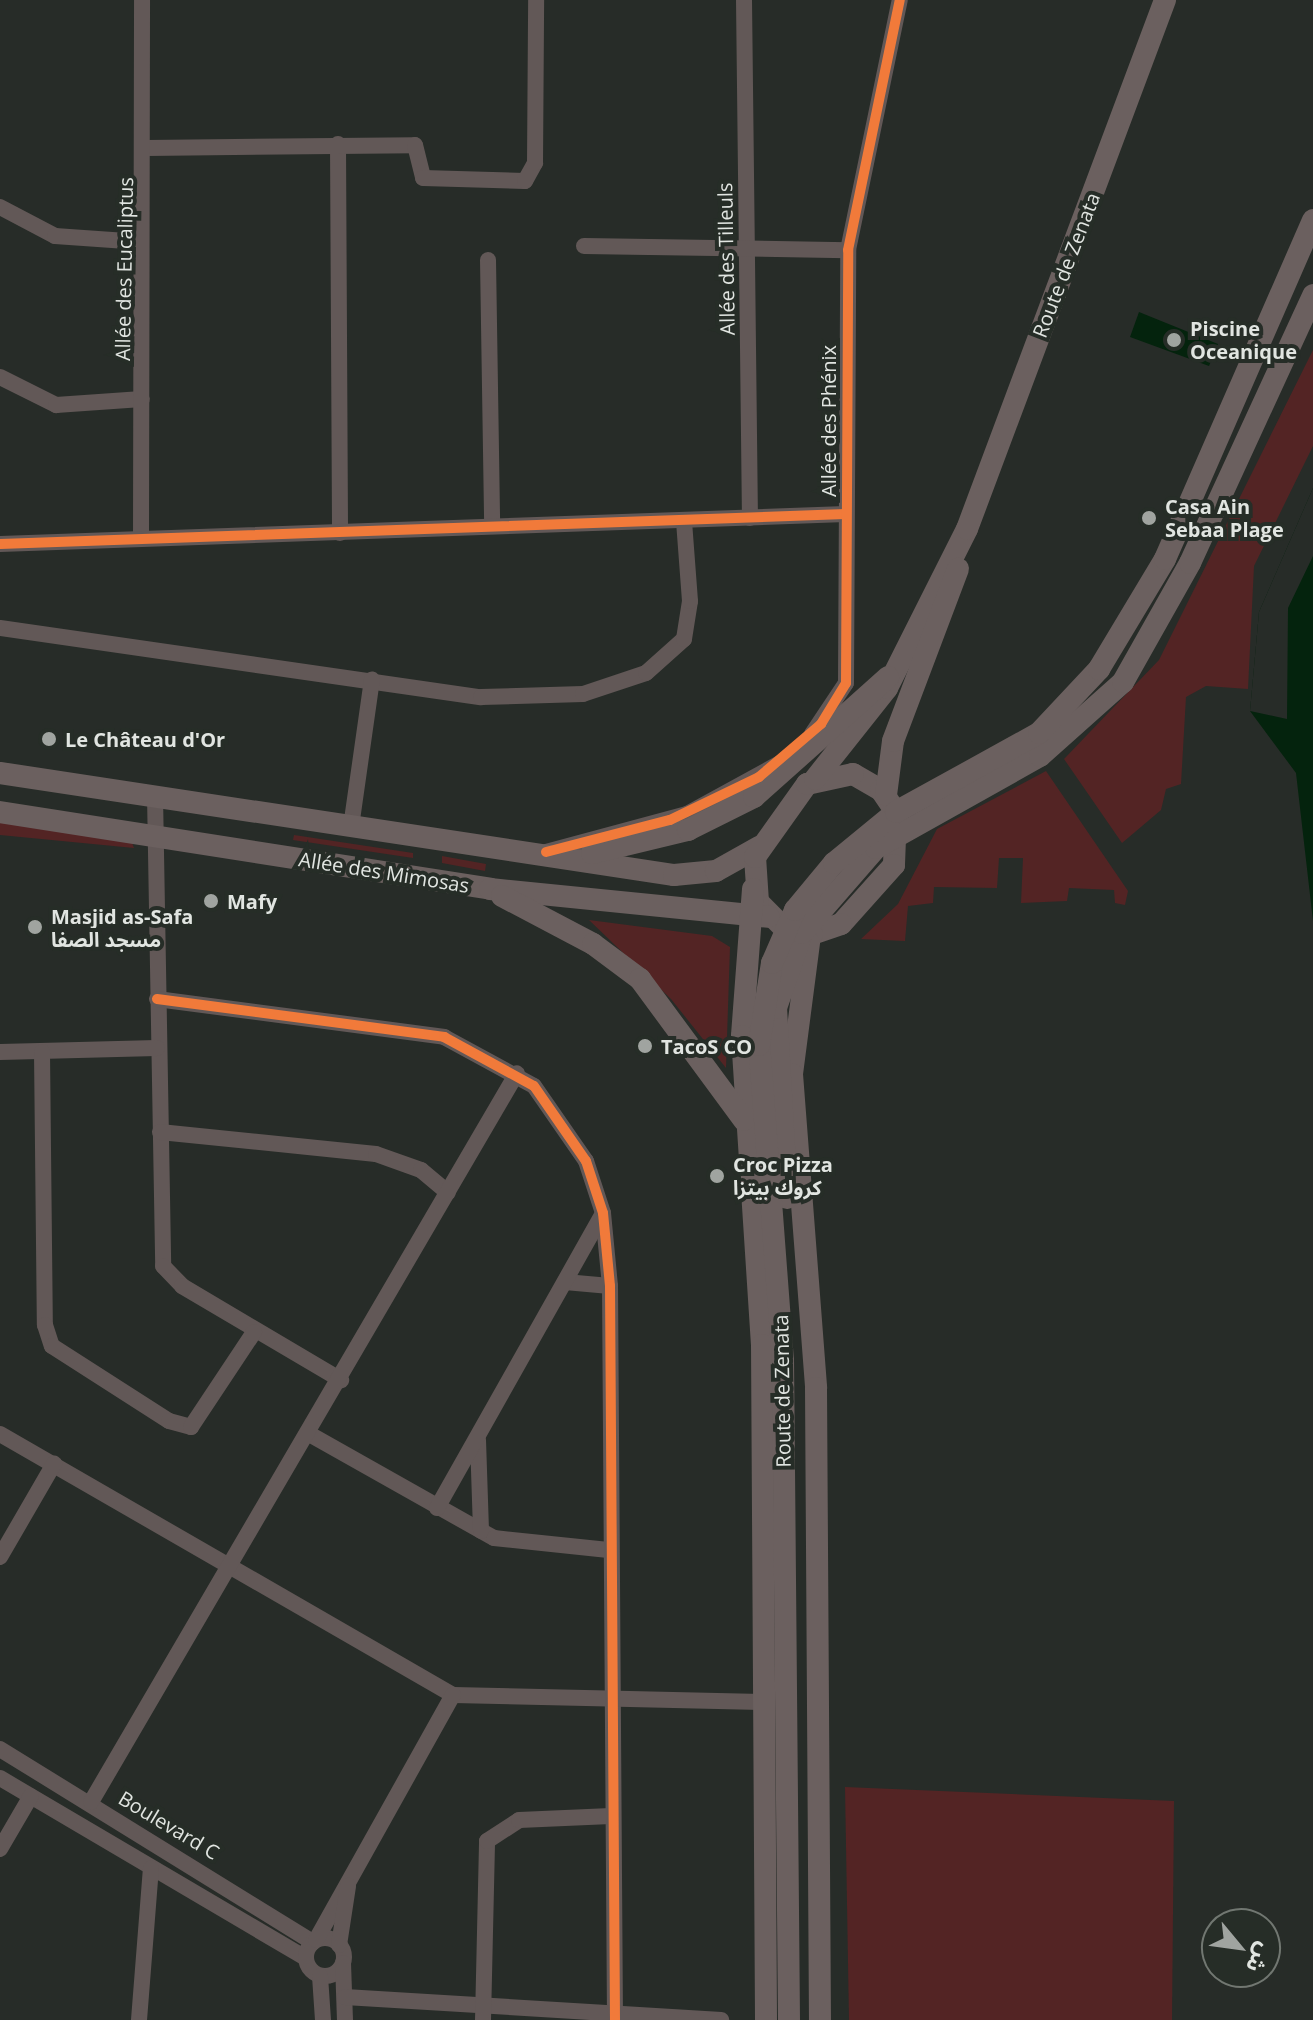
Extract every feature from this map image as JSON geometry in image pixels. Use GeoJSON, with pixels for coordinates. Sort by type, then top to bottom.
{"type":"FeatureCollection","features":[{"type":"Feature","properties":{"kind":"main road","name":"Route de Zenata"},"geometry":{"type":"LineString","coordinates":[[766,2020],[762,1345],[742,1036],[784,926],[834,863],[894,813],[893,741],[941,624],[967,529],[1165,0]]}},
{"type":"Feature","properties":{"kind":"main road"},"geometry":{"type":"LineString","coordinates":[[894,813],[1039,733],[1113,649],[1165,559],[1313,220]]}},
{"type":"Feature","properties":{"kind":"main road"},"geometry":{"type":"LineString","coordinates":[[894,813],[1040,756],[1123,682],[1190,563],[1313,295]]}},
{"type":"Feature","properties":{"kind":"main road","name":"Route de Zenata"},"geometry":{"type":"LineString","coordinates":[[820,2020],[816,1388],[784,926],[753,889],[759,847],[896,672],[967,529]]}},
{"type":"Feature","properties":{"kind":"main road"},"geometry":{"type":"LineString","coordinates":[[556,854],[655,841],[754,797],[896,672]]}},
{"type":"Feature","properties":{"kind":"main road","name":"Allée des Mimosas"},"geometry":{"type":"LineString","coordinates":[[0,773],[688,875],[728,867],[759,847]]}},
{"type":"Feature","properties":{"kind":"main road"},"geometry":{"type":"LineString","coordinates":[[784,926],[841,924],[894,865],[894,813],[853,774],[815,779]]}},
{"type":"Feature","properties":{"kind":"main road","name":"Allée des Mimosas"},"geometry":{"type":"LineString","coordinates":[[0,812],[490,889],[784,926]]}},
{"type":"Feature","properties":{"kind":"main road"},"geometry":{"type":"LineString","coordinates":[[490,889],[593,944],[640,979],[747,1123]]}},
{"type":"Feature","properties":{"kind":"main road","name":"Route de Zenata"},"geometry":{"type":"LineString","coordinates":[[784,926],[759,1045],[783,1361],[789,2020]]}},
{"type":"Feature","properties":{"kind":"main road","name":"Route de Zenata"},"geometry":{"type":"LineString","coordinates":[[784,926],[774,1044],[794,1313],[801,2020]]}},
{"type":"Feature","properties":{"kind":"street","name":"Allée des Eucaliptus"},"geometry":{"type":"LineString","coordinates":[[141,538],[141,242],[146,148],[142,0]]}},
{"type":"Feature","properties":{"kind":"street"},"geometry":{"type":"LineString","coordinates":[[146,148],[338,144],[419,146],[428,180],[525,181],[535,163],[536,0]]}},
{"type":"Feature","properties":{"kind":"street","name":"Allée des Tilleuls"},"geometry":{"type":"LineString","coordinates":[[744,0],[750,518]]}},
{"type":"Feature","properties":{"kind":"street","name":"Allée des Phénix"},"geometry":{"type":"LineString","coordinates":[[556,854],[687,814],[780,763],[821,724],[846,683],[848,250],[900,0]]}},
{"type":"Feature","properties":{"kind":"street"},"geometry":{"type":"LineString","coordinates":[[338,144],[340,533]]}},
{"type":"Feature","properties":{"kind":"street"},"geometry":{"type":"LineString","coordinates":[[0,207],[55,236],[141,242]]}},
{"type":"Feature","properties":{"kind":"street"},"geometry":{"type":"LineString","coordinates":[[584,246],[848,250]]}},
{"type":"Feature","properties":{"kind":"street"},"geometry":{"type":"LineString","coordinates":[[488,260],[492,525]]}},
{"type":"Feature","properties":{"kind":"street"},"geometry":{"type":"LineString","coordinates":[[0,377],[56,405],[142,399]]}},
{"type":"Feature","properties":{"kind":"street"},"geometry":{"type":"LineString","coordinates":[[0,544],[845,514]]}},
{"type":"Feature","properties":{"kind":"street"},"geometry":{"type":"LineString","coordinates":[[0,628],[535,699],[583,694],[646,673],[673,653],[686,631],[684,521]]}},
{"type":"Feature","properties":{"kind":"street"},"geometry":{"type":"LineString","coordinates":[[351,827],[372,679]]}},
{"type":"Feature","properties":{"kind":"street"},"geometry":{"type":"LineString","coordinates":[[155,795],[163,1266],[254,1332],[341,1380]]}},
{"type":"Feature","properties":{"kind":"street"},"geometry":{"type":"LineString","coordinates":[[157,999],[410,1028],[478,1050],[517,1073],[569,1130],[603,1213],[610,1286],[609,1700],[616,2017]]}},
{"type":"Feature","properties":{"kind":"street"},"geometry":{"type":"LineString","coordinates":[[0,1052],[157,1048]]}},
{"type":"Feature","properties":{"kind":"street"},"geometry":{"type":"LineString","coordinates":[[42,1052],[45,1325],[52,1346],[191,1427],[254,1332]]}},
{"type":"Feature","properties":{"kind":"street"},"geometry":{"type":"LineString","coordinates":[[91,1802],[230,1564],[311,1435],[517,1073]]}},
{"type":"Feature","properties":{"kind":"street"},"geometry":{"type":"LineString","coordinates":[[160,1132],[376,1154],[421,1170],[448,1193]]}},
{"type":"Feature","properties":{"kind":"street"},"geometry":{"type":"LineString","coordinates":[[437,1508],[603,1213]]}},
{"type":"Feature","properties":{"kind":"street"},"geometry":{"type":"LineString","coordinates":[[565,1282],[610,1286]]}},
{"type":"Feature","properties":{"kind":"street"},"geometry":{"type":"LineString","coordinates":[[0,1434],[453,1695],[762,1702]]}},
{"type":"Feature","properties":{"kind":"street"},"geometry":{"type":"LineString","coordinates":[[311,1435],[481,1531],[512,1541],[608,1550]]}},
{"type":"Feature","properties":{"kind":"street"},"geometry":{"type":"LineString","coordinates":[[478,1438],[481,1531]]}},
{"type":"Feature","properties":{"kind":"street"},"geometry":{"type":"LineString","coordinates":[[0,1557],[54,1464]]}},
{"type":"Feature","properties":{"kind":"street"},"geometry":{"type":"LineString","coordinates":[[323,2020],[320,1976],[311,1947],[453,1695]]}},
{"type":"Feature","properties":{"kind":"street","name":"Boulevard C"},"geometry":{"type":"LineString","coordinates":[[0,1749],[91,1802],[311,1947]]}},
{"type":"Feature","properties":{"kind":"street"},"geometry":{"type":"LineString","coordinates":[[0,1778],[151,1868],[311,1947],[339,1945]]}},
{"type":"Feature","properties":{"kind":"street"},"geometry":{"type":"LineString","coordinates":[[0,1849],[31,1796]]}},
{"type":"Feature","properties":{"kind":"street"},"geometry":{"type":"LineString","coordinates":[[483,2013],[487,1841],[519,1820],[611,1816]]}},
{"type":"Feature","properties":{"kind":"street"},"geometry":{"type":"LineString","coordinates":[[139,2020],[151,1868]]}},
{"type":"Feature","properties":{"kind":"street"},"geometry":{"type":"LineString","coordinates":[[345,2020],[343,1963],[339,1945],[349,1877]]}},
{"type":"Feature","properties":{"kind":"street"},"geometry":{"type":"LineString","coordinates":[[320,1976],[343,1963]]}},
{"type":"Feature","properties":{"kind":"street"},"geometry":{"type":"LineString","coordinates":[[345,1997],[483,2013],[721,2020]]}},
{"type":"Feature","properties":{"kind":"shaded area","name":"Piscine Oceanique"},"geometry":{"type":"Polygon","coordinates":[[[1139,312],[1218,344],[1209,366],[1130,337],[1139,312]]]}},
{"type":"Feature","properties":{"kind":"shaded area"},"geometry":{"type":"Polygon","coordinates":[[[1313,350],[1313,446],[1254,566],[1248,689],[1206,686],[1186,697],[1181,784],[1166,789],[1161,810],[1122,843],[1064,759],[1159,660],[1313,350]]]}},
{"type":"Feature","properties":{"kind":"shaded area"},"geometry":{"type":"Polygon","coordinates":[[[1313,488],[1313,921],[1296,773],[1250,711],[1259,612],[1313,488]]]}},
{"type":"Feature","properties":{"kind":"shaded area"},"geometry":{"type":"Polygon","coordinates":[[[1046,771],[1128,891],[1125,905],[1115,903],[1114,890],[1069,888],[1067,901],[1021,903],[1023,858],[999,858],[997,888],[934,887],[933,903],[908,906],[905,941],[861,939],[898,904],[937,829],[1046,771]]]}},
{"type":"Feature","properties":{"kind":"shaded area"},"geometry":{"type":"Polygon","coordinates":[[[0,819],[130,837],[134,848],[0,835],[0,819]]]}},
{"type":"Feature","properties":{"kind":"shaded area"},"geometry":{"type":"Polygon","coordinates":[[[294,835],[413,853],[413,858],[293,840],[294,835]]]}},
{"type":"Feature","properties":{"kind":"shaded area"},"geometry":{"type":"Polygon","coordinates":[[[442,856],[486,864],[485,871],[442,863],[442,856]]]}},
{"type":"Feature","properties":{"kind":"shaded area"},"geometry":{"type":"Polygon","coordinates":[[[589,920],[712,936],[730,947],[726,1068],[671,999],[589,920]]]}},
{"type":"Feature","properties":{"kind":"shaded area"},"geometry":{"type":"Polygon","coordinates":[[[845,1787],[1174,1801],[1172,2020],[849,2020],[845,1787]]]}},
{"type":"Feature","properties":{"kind":"pier"},"geometry":{"type":"Polygon","coordinates":[[[1313,488],[1313,556],[1288,608],[1287,719],[1250,711],[1259,612],[1313,488]]]}},
{"type":"Feature","properties":{"kind":"cycle path"},"geometry":{"type":"LineString","coordinates":[[546,852],[670,820],[759,777],[821,724],[846,683],[848,250],[900,0]]}},
{"type":"Feature","properties":{"kind":"cycle path"},"geometry":{"type":"LineString","coordinates":[[0,544],[845,514]]}},
{"type":"Feature","properties":{"kind":"cycle path"},"geometry":{"type":"LineString","coordinates":[[157,999],[444,1037],[534,1086],[586,1161],[603,1213],[610,1286],[615,2020]]}},
{"type":"Feature","properties":{"kind":"place","name":"Piscine Oceanique"},"geometry":{"type":"Point","coordinates":[1174,340]}},
{"type":"Feature","properties":{"kind":"place","name":"Casa Ain Sebaa Plage"},"geometry":{"type":"Point","coordinates":[1149,518]}},
{"type":"Feature","properties":{"kind":"place","name":"Le Château d'Or"},"geometry":{"type":"Point","coordinates":[49,739]}},
{"type":"Feature","properties":{"kind":"place","name":"Mafy"},"geometry":{"type":"Point","coordinates":[211,901]}},
{"type":"Feature","properties":{"kind":"place","name":"Masjid as-Safa مسجد الصفا"},"geometry":{"type":"Point","coordinates":[35,927]}},
{"type":"Feature","properties":{"kind":"place","name":"TacoS CO"},"geometry":{"type":"Point","coordinates":[645,1046]}},
{"type":"Feature","properties":{"kind":"place","name":"Croc Pizza كروك بيتزا"},"geometry":{"type":"Point","coordinates":[717,1176]}}]}
